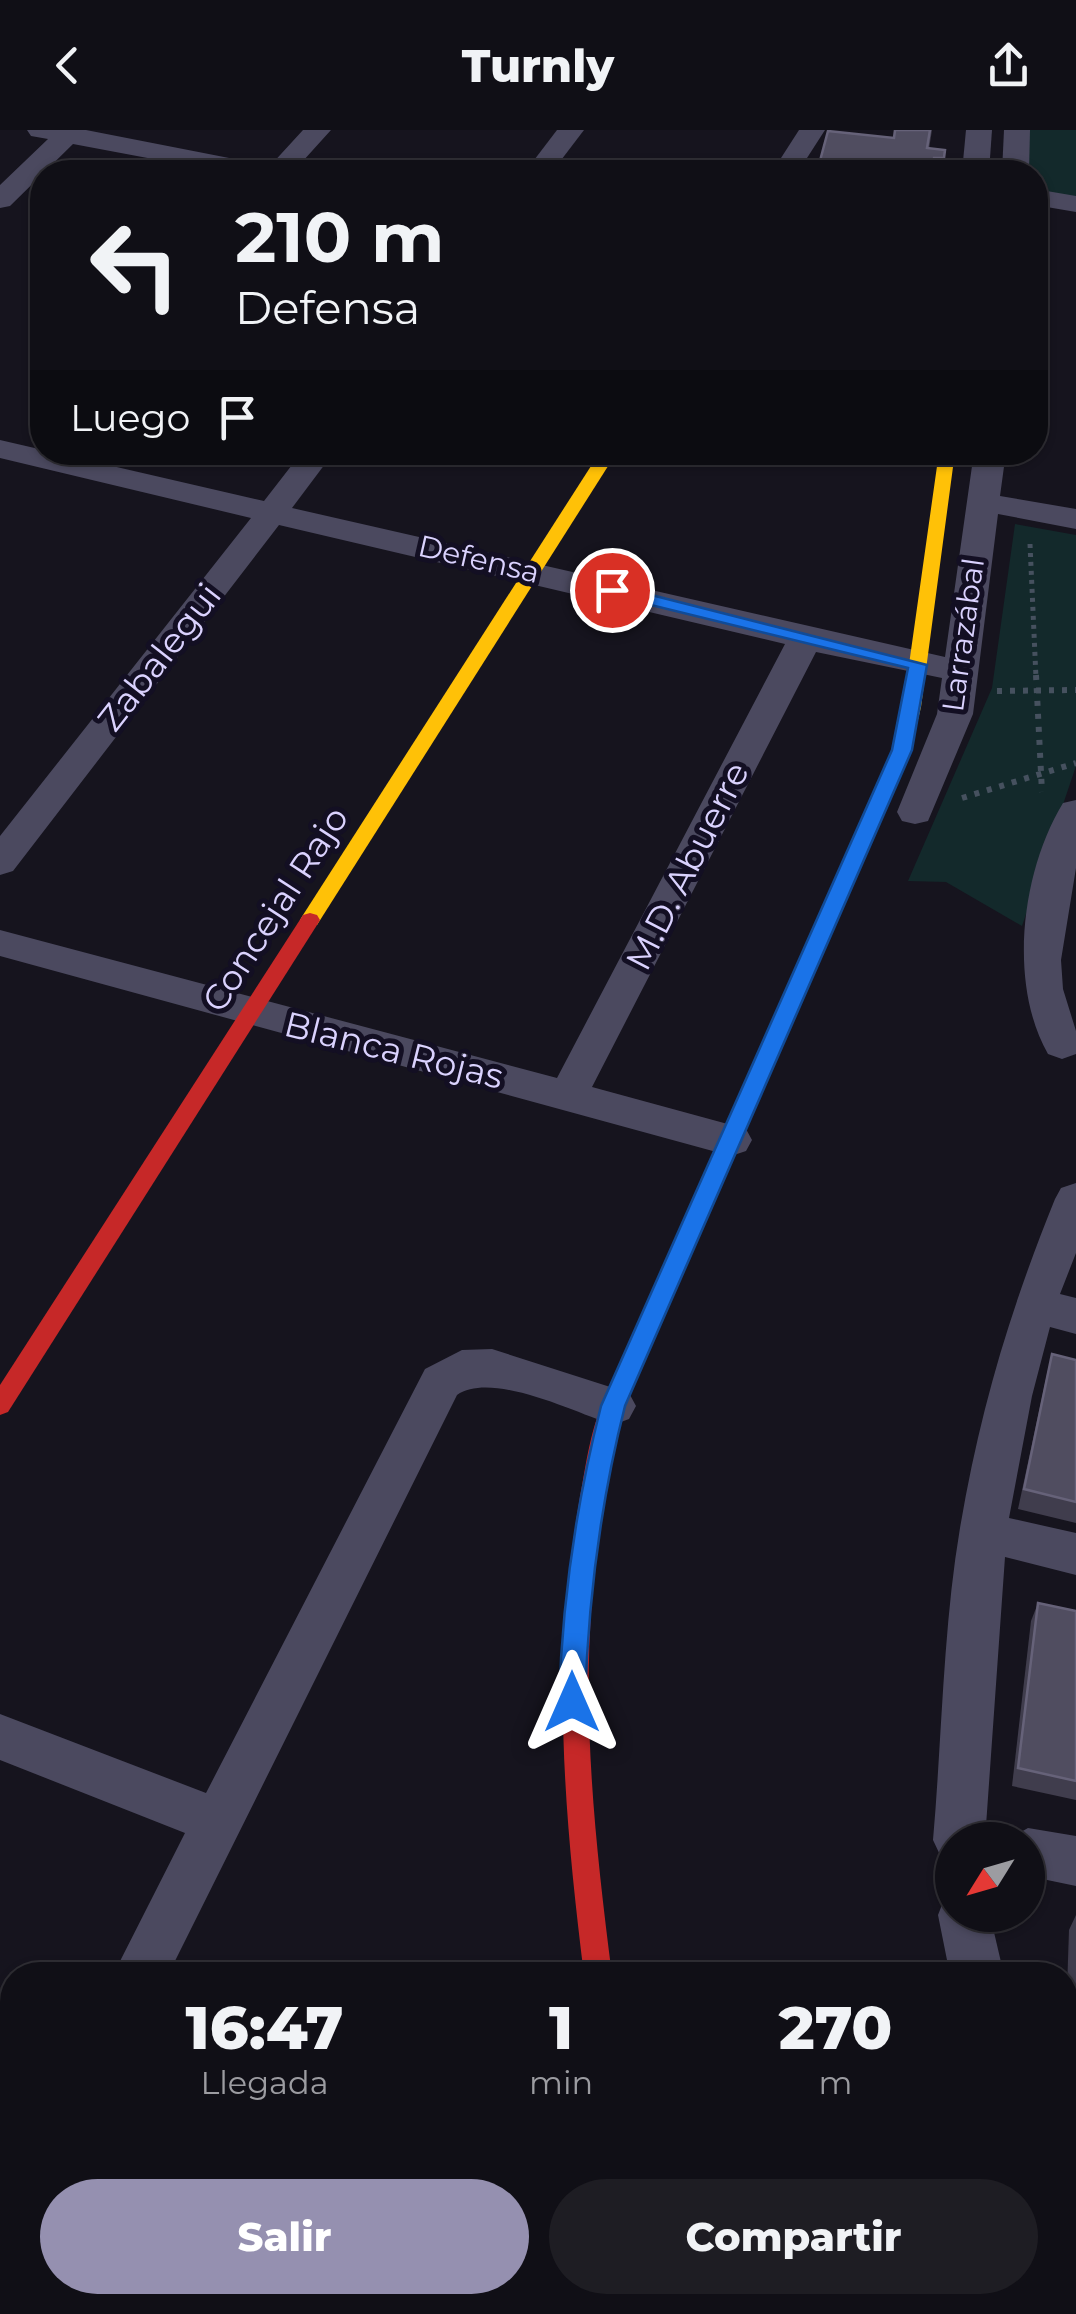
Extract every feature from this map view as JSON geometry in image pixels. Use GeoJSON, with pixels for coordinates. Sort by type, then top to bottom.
{"type":"FeatureCollection","features":[{"type":"Feature","properties":{"kind":"street"},"geometry":{"type":"LineString","coordinates":[[290,160],[318,130]]}},
{"type":"Feature","properties":{"kind":"street"},"geometry":{"type":"LineString","coordinates":[[548,160],[572,130]]}},
{"type":"Feature","properties":{"kind":"street"},"geometry":{"type":"LineString","coordinates":[[793,160],[812,130]]}},
{"type":"Feature","properties":{"kind":"street"},"geometry":{"type":"LineString","coordinates":[[977,160],[979,130]]}},
{"type":"Feature","properties":{"kind":"street"},"geometry":{"type":"LineString","coordinates":[[1016,160],[1017,130]]}},
{"type":"Feature","properties":{"kind":"street"},"geometry":{"type":"LineString","coordinates":[[35,160],[60,132],[201,160]]}},
{"type":"Feature","properties":{"kind":"street"},"geometry":{"type":"LineString","coordinates":[[0,200],[30,166]]}},
{"type":"Feature","properties":{"kind":"street"},"geometry":{"type":"LineString","coordinates":[[1048,199],[1076,204]]}},
{"type":"Feature","properties":{"kind":"street"},"geometry":{"type":"LineString","coordinates":[[0,479],[22,445]]}},
{"type":"Feature","properties":{"kind":"street","name":"Defensa"},"geometry":{"type":"LineString","coordinates":[[94,465],[271,514],[535,571],[918,665],[957,681]]}},
{"type":"Feature","properties":{"kind":"street","name":"Zabalegui"},"geometry":{"type":"LineString","coordinates":[[0,862],[308,465]]}},
{"type":"Feature","properties":{"kind":"street","name":"Concejal Rajo"},"geometry":{"type":"LineString","coordinates":[[0,1405],[601,465]]}},
{"type":"Feature","properties":{"kind":"street","name":"Larrazábal"},"geometry":{"type":"LineString","coordinates":[[596,1962],[583,1853],[570,1674],[591,1494],[613,1406],[902,750],[918,665],[945,465]]}},
{"type":"Feature","properties":{"kind":"street","name":"Larrazábal"},"geometry":{"type":"LineString","coordinates":[[915,812],[944,744],[957,681],[988,465]]}},
{"type":"Feature","properties":{"kind":"street"},"geometry":{"type":"LineString","coordinates":[[982,502],[1076,519]]}},
{"type":"Feature","properties":{"kind":"street","name":"M.D. Abuerre"},"geometry":{"type":"LineString","coordinates":[[568,1095],[806,637]]}},
{"type":"Feature","properties":{"kind":"street"},"geometry":{"type":"LineString","coordinates":[[1059,809],[1062,849],[1039,984],[1048,1021],[1062,1044]]}},
{"type":"Feature","properties":{"kind":"street","name":"Blanca Rojas"},"geometry":{"type":"LineString","coordinates":[[0,944],[731,1140]]}},
{"type":"Feature","properties":{"kind":"street"},"geometry":{"type":"LineString","coordinates":[[961,1822],[983,1532],[1009,1396],[1055,1311],[1076,1199]]}},
{"type":"Feature","properties":{"kind":"street"},"geometry":{"type":"LineString","coordinates":[[146,1962],[441,1382],[462,1368],[492,1367],[613,1406]]}},
{"type":"Feature","properties":{"kind":"street"},"geometry":{"type":"LineString","coordinates":[[983,1532],[1076,1554]]}},
{"type":"Feature","properties":{"kind":"street"},"geometry":{"type":"LineString","coordinates":[[0,1738],[217,1821]]}},
{"type":"Feature","properties":{"kind":"street"},"geometry":{"type":"LineString","coordinates":[[1045,1855],[1076,1861]]}},
{"type":"Feature","properties":{"kind":"street"},"geometry":{"type":"LineString","coordinates":[[968,1932],[974,1962]]}},
{"type":"Feature","properties":{"kind":"path"},"geometry":{"type":"LineString","coordinates":[[1028,508],[1041,773],[1059,809]]}},
{"type":"Feature","properties":{"kind":"path"},"geometry":{"type":"LineString","coordinates":[[957,681],[1076,690]]}},
{"type":"Feature","properties":{"kind":"path"},"geometry":{"type":"LineString","coordinates":[[915,812],[1076,763]]}},
{"type":"Feature","properties":{"kind":"green space"},"geometry":{"type":"Polygon","coordinates":[[[1024,130],[1076,130],[1076,203],[1048,198],[1048,160],[1022,160],[1024,130]]]}},
{"type":"Feature","properties":{"kind":"green space"},"geometry":{"type":"Polygon","coordinates":[[[1015,524],[1076,535],[1076,766],[1022,926],[946,882],[908,881],[992,688],[1015,524]]]}},
{"type":"Feature","properties":{"kind":"building"},"geometry":{"type":"Polygon","coordinates":[[[895,130],[930,130],[927,148],[945,150],[944,158],[820,160],[828,131],[894,138],[895,130]]]}},
{"type":"Feature","properties":{"kind":"building"},"geometry":{"type":"Polygon","coordinates":[[[1052,1354],[1076,1360],[1076,1502],[1024,1489],[1052,1354]]]}},
{"type":"Feature","properties":{"kind":"building"},"geometry":{"type":"Polygon","coordinates":[[[1038,1603],[1076,1611],[1076,1781],[1018,1768],[1038,1603]]]}},
{"type":"Feature","properties":{"kind":"traffic: fast"},"geometry":{"type":"LineString","coordinates":[[616,1399],[796,990]]}},
{"type":"Feature","properties":{"kind":"traffic: slow"},"geometry":{"type":"LineString","coordinates":[[310,920],[601,465]]}},
{"type":"Feature","properties":{"kind":"traffic: slow"},"geometry":{"type":"LineString","coordinates":[[796,990],[902,749],[912,707],[945,465]]}},
{"type":"Feature","properties":{"kind":"traffic: jam"},"geometry":{"type":"LineString","coordinates":[[0,1405],[310,920]]}},
{"type":"Feature","properties":{"kind":"traffic: jam"},"geometry":{"type":"LineString","coordinates":[[596,1962],[578,1794],[573,1677],[582,1558],[602,1447],[616,1399]]}},
{"type":"Feature","properties":{"kind":"route"},"geometry":{"type":"LineString","coordinates":[[572,1702],[574,1620],[591,1494],[613,1406],[902,750],[918,665],[612,590]]}}]}
